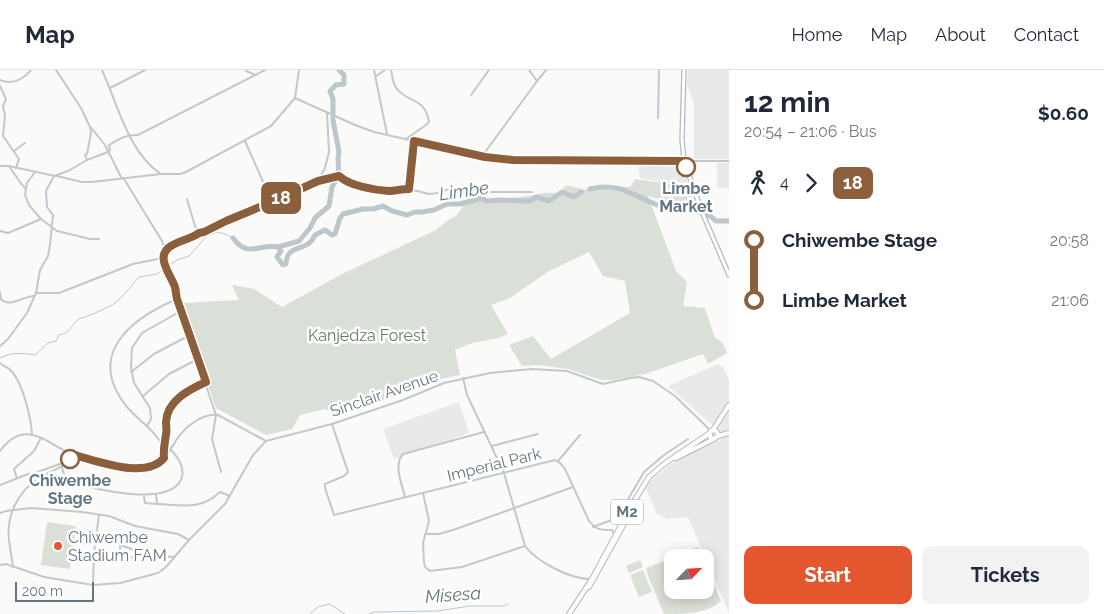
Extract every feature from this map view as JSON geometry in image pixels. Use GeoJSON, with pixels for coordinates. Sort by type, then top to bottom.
{"type":"FeatureCollection","features":[{"type":"Feature","properties":{"kind":"highway","name":"M2"},"geometry":{"type":"LineString","coordinates":[[570,614],[593,579],[649,477],[711,431],[729,405]]}},
{"type":"Feature","properties":{"kind":"highway"},"geometry":{"type":"LineString","coordinates":[[711,431],[717,432],[716,437],[710,437],[711,431]]}},
{"type":"Feature","properties":{"kind":"highway","name":"M2"},"geometry":{"type":"LineString","coordinates":[[616,536],[642,492],[657,472],[685,453],[716,437],[729,433]]}},
{"type":"Feature","properties":{"kind":"main road"},"geometry":{"type":"LineString","coordinates":[[684,70],[682,139],[684,161],[702,212],[729,275]]}},
{"type":"Feature","properties":{"kind":"street"},"geometry":{"type":"LineString","coordinates":[[0,80],[10,83],[26,76],[30,70]]}},
{"type":"Feature","properties":{"kind":"street"},"geometry":{"type":"LineString","coordinates":[[56,70],[82,108],[89,125],[91,133],[86,155],[87,160]]}},
{"type":"Feature","properties":{"kind":"street"},"geometry":{"type":"LineString","coordinates":[[102,70],[129,135],[149,165],[161,174]]}},
{"type":"Feature","properties":{"kind":"street"},"geometry":{"type":"LineString","coordinates":[[110,88],[145,70]]}},
{"type":"Feature","properties":{"kind":"street"},"geometry":{"type":"LineString","coordinates":[[108,152],[110,150],[109,144],[129,135],[138,135],[263,70]]}},
{"type":"Feature","properties":{"kind":"street"},"geometry":{"type":"LineString","coordinates":[[0,166],[9,166],[92,182],[161,174],[180,174],[271,126],[295,98],[299,70]]}},
{"type":"Feature","properties":{"kind":"street"},"geometry":{"type":"LineString","coordinates":[[374,70],[388,135]]}},
{"type":"Feature","properties":{"kind":"street"},"geometry":{"type":"LineString","coordinates":[[376,76],[385,70]]}},
{"type":"Feature","properties":{"kind":"street"},"geometry":{"type":"LineString","coordinates":[[391,70],[393,83],[398,90],[421,105],[429,122],[406,139]]}},
{"type":"Feature","properties":{"kind":"street"},"geometry":{"type":"LineString","coordinates":[[471,95],[489,70]]}},
{"type":"Feature","properties":{"kind":"street"},"geometry":{"type":"LineString","coordinates":[[529,70],[537,81]]}},
{"type":"Feature","properties":{"kind":"street"},"geometry":{"type":"LineString","coordinates":[[482,156],[546,70]]}},
{"type":"Feature","properties":{"kind":"street"},"geometry":{"type":"LineString","coordinates":[[658,118],[659,70]]}},
{"type":"Feature","properties":{"kind":"street"},"geometry":{"type":"LineString","coordinates":[[246,71],[256,75]]}},
{"type":"Feature","properties":{"kind":"street"},"geometry":{"type":"LineString","coordinates":[[0,86],[6,99],[3,106],[5,116],[4,136],[19,160],[16,168]]}},
{"type":"Feature","properties":{"kind":"street"},"geometry":{"type":"LineString","coordinates":[[295,98],[355,126],[482,156],[513,160],[729,161]]}},
{"type":"Feature","properties":{"kind":"street"},"geometry":{"type":"LineString","coordinates":[[318,181],[325,168],[329,152],[327,113]]}},
{"type":"Feature","properties":{"kind":"street"},"geometry":{"type":"LineString","coordinates":[[89,125],[105,145],[121,177],[162,241],[165,252]]}},
{"type":"Feature","properties":{"kind":"street"},"geometry":{"type":"LineString","coordinates":[[245,141],[272,202]]}},
{"type":"Feature","properties":{"kind":"street"},"geometry":{"type":"LineString","coordinates":[[409,189],[414,141]]}},
{"type":"Feature","properties":{"kind":"street"},"geometry":{"type":"LineString","coordinates":[[14,151],[25,143]]}},
{"type":"Feature","properties":{"kind":"street"},"geometry":{"type":"LineString","coordinates":[[0,346],[8,339],[27,313],[35,295],[40,270],[50,248],[53,216],[48,207],[46,191],[55,176],[68,172],[87,160],[108,152]]}},
{"type":"Feature","properties":{"kind":"street"},"geometry":{"type":"LineString","coordinates":[[9,166],[14,172],[14,176],[25,188]]}},
{"type":"Feature","properties":{"kind":"street"},"geometry":{"type":"LineString","coordinates":[[35,172],[25,188],[26,200],[41,219],[52,228],[64,233],[99,239]]}},
{"type":"Feature","properties":{"kind":"street"},"geometry":{"type":"LineString","coordinates":[[221,472],[212,439],[216,414],[177,299],[175,287],[165,268],[163,258],[165,252],[171,246],[318,181],[339,176],[356,186],[389,191],[409,189],[429,194],[452,188],[464,195],[472,196],[488,192],[532,192]]}},
{"type":"Feature","properties":{"kind":"street"},"geometry":{"type":"LineString","coordinates":[[187,199],[199,233]]}},
{"type":"Feature","properties":{"kind":"street"},"geometry":{"type":"LineString","coordinates":[[0,231],[8,233],[41,219]]}},
{"type":"Feature","properties":{"kind":"street"},"geometry":{"type":"LineString","coordinates":[[0,292],[0,300],[10,304],[22,298],[35,295],[60,293],[133,264],[163,258]]}},
{"type":"Feature","properties":{"kind":"street"},"geometry":{"type":"LineString","coordinates":[[163,447],[128,408],[117,392],[111,372],[112,354],[128,328],[154,310],[177,299]]}},
{"type":"Feature","properties":{"kind":"street"},"geometry":{"type":"LineString","coordinates":[[147,427],[151,419],[150,408],[134,384],[131,372],[132,349],[138,337],[145,331],[181,311]]}},
{"type":"Feature","properties":{"kind":"street"},"geometry":{"type":"LineString","coordinates":[[131,372],[161,350],[190,335]]}},
{"type":"Feature","properties":{"kind":"street"},"geometry":{"type":"LineString","coordinates":[[143,396],[169,374],[198,359]]}},
{"type":"Feature","properties":{"kind":"street"},"geometry":{"type":"LineString","coordinates":[[1,364],[12,370],[22,387],[30,414],[32,434]]}},
{"type":"Feature","properties":{"kind":"street","name":"Sinclair Avenue"},"geometry":{"type":"LineString","coordinates":[[266,441],[332,424],[403,400],[444,383],[490,373],[532,369],[567,371],[603,384],[639,377],[653,381],[674,396],[711,431]]}},
{"type":"Feature","properties":{"kind":"street"},"geometry":{"type":"LineString","coordinates":[[463,378],[467,395],[504,473],[525,546],[530,552],[564,573],[578,578],[593,579]]}},
{"type":"Feature","properties":{"kind":"street"},"geometry":{"type":"LineString","coordinates":[[164,458],[163,447],[170,407],[183,395],[206,382]]}},
{"type":"Feature","properties":{"kind":"street"},"geometry":{"type":"LineString","coordinates":[[0,451],[14,438],[23,434],[32,434],[74,455],[124,467],[142,469],[154,466],[164,458],[180,435],[190,426],[205,417],[216,414],[266,441],[253,455],[230,496],[216,515],[189,540],[162,571],[120,583],[93,585],[44,577],[0,563]]}},
{"type":"Feature","properties":{"kind":"street","name":"Imperial Park"},"geometry":{"type":"LineString","coordinates":[[332,424],[348,472],[344,476],[325,484],[334,515],[555,460],[565,469],[593,527]]}},
{"type":"Feature","properties":{"kind":"street"},"geometry":{"type":"LineString","coordinates":[[405,498],[398,465],[400,458],[404,454],[484,432]]}},
{"type":"Feature","properties":{"kind":"street"},"geometry":{"type":"LineString","coordinates":[[492,446],[538,434]]}},
{"type":"Feature","properties":{"kind":"street"},"geometry":{"type":"LineString","coordinates":[[558,461],[580,435]]}},
{"type":"Feature","properties":{"kind":"street"},"geometry":{"type":"LineString","coordinates":[[17,478],[14,469],[34,451],[41,438]]}},
{"type":"Feature","properties":{"kind":"street"},"geometry":{"type":"LineString","coordinates":[[593,527],[617,518],[650,465],[688,439]]}},
{"type":"Feature","properties":{"kind":"street"},"geometry":{"type":"LineString","coordinates":[[46,474],[56,482],[66,480],[101,489],[144,495],[156,494],[172,488],[180,482],[182,466],[170,449]]}},
{"type":"Feature","properties":{"kind":"street"},"geometry":{"type":"LineString","coordinates":[[14,567],[8,539],[15,502],[38,478],[62,468],[74,455]]}},
{"type":"Feature","properties":{"kind":"street"},"geometry":{"type":"LineString","coordinates":[[0,485],[68,461]]}},
{"type":"Feature","properties":{"kind":"street"},"geometry":{"type":"LineString","coordinates":[[62,468],[66,480]]}},
{"type":"Feature","properties":{"kind":"street"},"geometry":{"type":"LineString","coordinates":[[34,473],[38,478]]}},
{"type":"Feature","properties":{"kind":"street"},"geometry":{"type":"LineString","coordinates":[[425,534],[439,534],[514,510],[573,487]]}},
{"type":"Feature","properties":{"kind":"street"},"geometry":{"type":"LineString","coordinates":[[144,495],[145,503],[199,505],[208,502],[220,492],[230,496]]}},
{"type":"Feature","properties":{"kind":"street"},"geometry":{"type":"LineString","coordinates":[[156,494],[157,504]]}},
{"type":"Feature","properties":{"kind":"street"},"geometry":{"type":"LineString","coordinates":[[423,494],[428,521],[423,543],[427,569],[434,571],[462,567],[525,546]]}},
{"type":"Feature","properties":{"kind":"street"},"geometry":{"type":"LineString","coordinates":[[0,513],[45,508],[99,514],[134,526],[178,534],[189,540]]}},
{"type":"Feature","properties":{"kind":"street"},"geometry":{"type":"LineString","coordinates":[[93,585],[94,553],[99,514]]}},
{"type":"Feature","properties":{"kind":"street"},"geometry":{"type":"LineString","coordinates":[[593,527],[601,530],[612,530],[616,536]]}},
{"type":"Feature","properties":{"kind":"street"},"geometry":{"type":"LineString","coordinates":[[149,555],[121,545],[120,559],[149,555],[174,557]]}},
{"type":"Feature","properties":{"kind":"shaded area","name":"Limbe Market"},"geometry":{"type":"Polygon","coordinates":[[[688,70],[729,70],[729,159],[694,159],[694,104],[687,84],[688,70]]]}},
{"type":"Feature","properties":{"kind":"shaded area"},"geometry":{"type":"Polygon","coordinates":[[[682,162],[689,187],[640,178],[638,163],[682,162]]]}},
{"type":"Feature","properties":{"kind":"shaded area"},"geometry":{"type":"Polygon","coordinates":[[[717,163],[729,163],[729,189],[717,187],[717,163]]]}},
{"type":"Feature","properties":{"kind":"shaded area"},"geometry":{"type":"Polygon","coordinates":[[[718,364],[723,367],[729,381],[729,613],[714,578],[714,549],[702,549],[688,517],[667,519],[657,514],[645,486],[667,467],[684,456],[721,440],[719,431],[668,386],[718,364]]]}},
{"type":"Feature","properties":{"kind":"shaded area"},"geometry":{"type":"Polygon","coordinates":[[[459,402],[469,433],[394,459],[383,429],[459,402]]]}},
{"type":"Feature","properties":{"kind":"green space","name":"Kanjedza Forest"},"geometry":{"type":"Polygon","coordinates":[[[635,179],[689,187],[700,215],[671,210],[666,201],[648,196],[676,271],[687,282],[683,306],[705,308],[715,338],[722,342],[727,353],[708,364],[703,354],[645,374],[613,380],[601,380],[568,369],[538,365],[522,366],[509,345],[533,336],[551,359],[630,313],[625,281],[603,276],[589,252],[549,271],[510,298],[491,305],[508,334],[499,338],[472,343],[455,350],[460,375],[421,383],[384,400],[368,402],[355,409],[334,413],[325,409],[300,415],[292,429],[266,435],[216,408],[180,305],[183,303],[239,300],[232,285],[254,289],[282,307],[340,275],[436,230],[456,216],[468,200],[514,198],[544,193],[559,194],[566,185],[585,190],[591,186],[630,187],[635,179]]]}},
{"type":"Feature","properties":{"kind":"green space","name":"Chiwembe Stadium FAM"},"geometry":{"type":"Polygon","coordinates":[[[47,522],[76,526],[70,569],[41,565],[47,522]]]}},
{"type":"Feature","properties":{"kind":"green space"},"geometry":{"type":"Polygon","coordinates":[[[640,560],[643,567],[629,573],[626,566],[640,560]]]}},
{"type":"Feature","properties":{"kind":"green space"},"geometry":{"type":"Polygon","coordinates":[[[664,561],[664,599],[714,599],[714,584],[721,601],[702,611],[664,614],[646,568],[664,561]]]}},
{"type":"Feature","properties":{"kind":"green space"},"geometry":{"type":"Polygon","coordinates":[[[643,570],[652,592],[639,597],[630,575],[643,570]]]}},
{"type":"Feature","properties":{"kind":"waterway"},"geometry":{"type":"LineString","coordinates":[[333,116],[333,99],[330,91],[336,85],[344,84],[344,75],[339,70]]}},
{"type":"Feature","properties":{"kind":"waterway"},"geometry":{"type":"LineString","coordinates":[[278,247],[299,241],[310,228],[315,218],[329,206],[332,187],[339,176],[339,152],[333,120]]}},
{"type":"Feature","properties":{"kind":"waterway"},"geometry":{"type":"LineString","coordinates":[[590,189],[602,187],[622,189],[658,205],[700,212],[716,221],[729,221]]}},
{"type":"Feature","properties":{"kind":"waterway","name":"Limbe"},"geometry":{"type":"LineString","coordinates":[[233,238],[244,248],[278,247],[281,251],[277,257],[283,265],[286,264],[290,253],[307,244],[315,235],[325,230],[332,235],[335,234],[343,214],[363,209],[383,206],[392,211],[407,215],[434,210],[447,204],[460,204],[482,198],[487,201],[530,201],[536,197],[549,201],[562,192],[574,197],[581,192]]}},
{"type":"Feature","properties":{"kind":"waterway"},"geometry":{"type":"LineString","coordinates":[[0,358],[17,354],[35,355],[48,343],[56,341],[59,335],[69,331],[79,319],[112,305],[125,294],[139,277],[157,274],[177,260],[189,256],[206,237],[217,232],[233,238]]}},
{"type":"Feature","properties":{"kind":"waterway","name":"Misesa"},"geometry":{"type":"LineString","coordinates":[[310,614],[318,607],[330,604],[345,614]]}},
{"type":"Feature","properties":{"kind":"waterway","name":"Misesa"},"geometry":{"type":"LineString","coordinates":[[369,614],[374,612],[437,611],[470,606],[504,606],[508,604]]}},
{"type":"Feature","properties":{"kind":"bus line","name":"18"},"geometry":{"type":"LineString","coordinates":[[70,459],[74,455],[124,467],[142,469],[157,465],[164,458],[163,447],[170,407],[194,387],[206,382],[177,299],[175,287],[165,268],[163,258],[165,251],[171,245],[318,181],[339,176],[356,186],[389,191],[409,189],[414,141],[485,157],[513,160],[684,161],[686,167]]}},
{"type":"Feature","properties":{"kind":"place","name":"Limbe Market"},"geometry":{"type":"Point","coordinates":[686,167]}},
{"type":"Feature","properties":{"kind":"place","name":"Chiwembe Stage"},"geometry":{"type":"Point","coordinates":[70,459]}},
{"type":"Feature","properties":{"kind":"place","name":"Chiwembe Stadium FAM"},"geometry":{"type":"Point","coordinates":[58,546]}}]}
